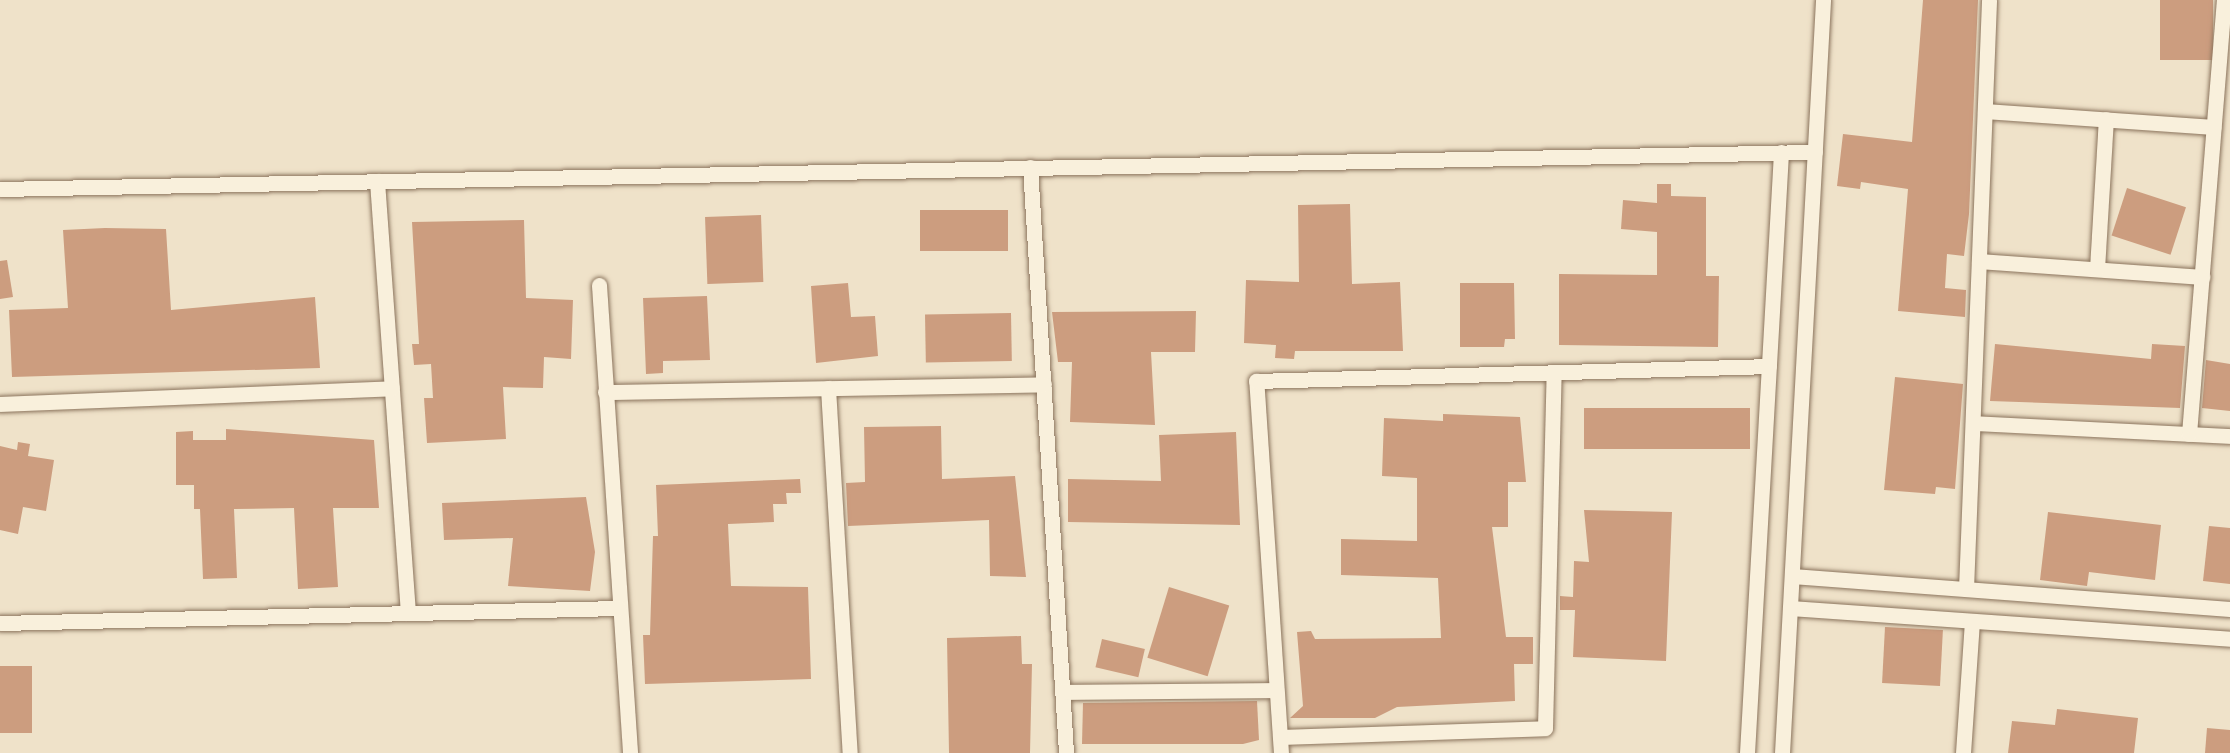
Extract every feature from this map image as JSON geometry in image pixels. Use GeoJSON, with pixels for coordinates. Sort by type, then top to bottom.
{"type":"FeatureCollection","features":[{"type":"Feature","properties":{"kind":"street"},"geometry":{"type":"LineString","coordinates":[[1782,753],[1824,0]]}},
{"type":"Feature","properties":{"kind":"street"},"geometry":{"type":"LineString","coordinates":[[1966,589],[1989,0]]}},
{"type":"Feature","properties":{"kind":"street"},"geometry":{"type":"LineString","coordinates":[[2189,434],[2224,0]]}},
{"type":"Feature","properties":{"kind":"street"},"geometry":{"type":"LineString","coordinates":[[1985,110],[2213,127]]}},
{"type":"Feature","properties":{"kind":"street"},"geometry":{"type":"LineString","coordinates":[[2097,269],[2106,119]]}},
{"type":"Feature","properties":{"kind":"street"},"geometry":{"type":"LineString","coordinates":[[1747,753],[1781,152]]}},
{"type":"Feature","properties":{"kind":"street"},"geometry":{"type":"LineString","coordinates":[[0,188],[1815,152]]}},
{"type":"Feature","properties":{"kind":"street"},"geometry":{"type":"LineString","coordinates":[[1030,167],[1066,753]]}},
{"type":"Feature","properties":{"kind":"street"},"geometry":{"type":"LineString","coordinates":[[377,181],[408,613]]}},
{"type":"Feature","properties":{"kind":"street"},"geometry":{"type":"LineString","coordinates":[[1979,261],[2202,276]]}},
{"type":"Feature","properties":{"kind":"street"},"geometry":{"type":"LineString","coordinates":[[599,285],[630,753]]}},
{"type":"Feature","properties":{"kind":"street"},"geometry":{"type":"LineString","coordinates":[[1554,372],[1545,728],[1281,745],[1256,381],[1554,372],[1769,366]]}},
{"type":"Feature","properties":{"kind":"street"},"geometry":{"type":"LineString","coordinates":[[606,392],[1044,384]]}},
{"type":"Feature","properties":{"kind":"street"},"geometry":{"type":"LineString","coordinates":[[0,404],[392,388]]}},
{"type":"Feature","properties":{"kind":"street"},"geometry":{"type":"LineString","coordinates":[[828,388],[850,753]]}},
{"type":"Feature","properties":{"kind":"street"},"geometry":{"type":"LineString","coordinates":[[1973,423],[2230,436]]}},
{"type":"Feature","properties":{"kind":"street"},"geometry":{"type":"LineString","coordinates":[[1792,576],[2230,609]]}},
{"type":"Feature","properties":{"kind":"street"},"geometry":{"type":"LineString","coordinates":[[0,623],[619,608]]}},
{"type":"Feature","properties":{"kind":"street"},"geometry":{"type":"LineString","coordinates":[[1790,608],[2230,640]]}},
{"type":"Feature","properties":{"kind":"street"},"geometry":{"type":"LineString","coordinates":[[1963,753],[1972,621]]}},
{"type":"Feature","properties":{"kind":"street"},"geometry":{"type":"LineString","coordinates":[[1062,692],[1276,690]]}},
{"type":"Feature","properties":{"kind":"building"},"geometry":{"type":"Polygon","coordinates":[[[1923,0],[1978,0],[1969,214],[1964,256],[1947,254],[1945,288],[1966,290],[1965,317],[1898,311],[1908,189],[1861,182],[1860,189],[1837,186],[1843,134],[1912,142],[1923,0]]]}},
{"type":"Feature","properties":{"kind":"building"},"geometry":{"type":"Polygon","coordinates":[[[2160,0],[2213,0],[2213,60],[2160,60],[2160,0]]]}},
{"type":"Feature","properties":{"kind":"building"},"geometry":{"type":"Polygon","coordinates":[[[1657,184],[1671,184],[1671,196],[1706,197],[1706,276],[1719,276],[1718,347],[1559,345],[1559,274],[1657,275],[1657,232],[1621,229],[1623,200],[1657,203],[1657,184]]]}},
{"type":"Feature","properties":{"kind":"building"},"geometry":{"type":"Polygon","coordinates":[[[2127,188],[2186,207],[2171,255],[2112,236],[2127,188]]]}},
{"type":"Feature","properties":{"kind":"building"},"geometry":{"type":"Polygon","coordinates":[[[1350,204],[1352,284],[1400,282],[1403,351],[1295,351],[1294,359],[1275,358],[1276,345],[1244,343],[1246,280],[1299,282],[1298,205],[1350,204]]]}},
{"type":"Feature","properties":{"kind":"building"},"geometry":{"type":"Polygon","coordinates":[[[920,210],[1008,210],[1008,251],[920,251],[920,210]]]}},
{"type":"Feature","properties":{"kind":"building"},"geometry":{"type":"Polygon","coordinates":[[[761,215],[763,282],[707,284],[705,217],[761,215]]]}},
{"type":"Feature","properties":{"kind":"building"},"geometry":{"type":"Polygon","coordinates":[[[524,220],[526,298],[573,300],[571,359],[544,357],[543,388],[503,387],[506,439],[427,443],[424,398],[433,398],[431,364],[414,365],[412,344],[419,344],[412,222],[524,220]]]}},
{"type":"Feature","properties":{"kind":"building"},"geometry":{"type":"Polygon","coordinates":[[[166,229],[171,310],[315,297],[320,368],[12,377],[9,310],[68,308],[63,230],[166,229]]]}},
{"type":"Feature","properties":{"kind":"building"},"geometry":{"type":"Polygon","coordinates":[[[7,260],[13,297],[0,299],[0,261],[7,260]]]}},
{"type":"Feature","properties":{"kind":"building"},"geometry":{"type":"Polygon","coordinates":[[[848,283],[851,317],[875,316],[878,356],[816,363],[811,286],[848,283]]]}},
{"type":"Feature","properties":{"kind":"building"},"geometry":{"type":"Polygon","coordinates":[[[1460,283],[1514,283],[1515,339],[1505,339],[1504,347],[1460,347],[1460,283]]]}},
{"type":"Feature","properties":{"kind":"building"},"geometry":{"type":"Polygon","coordinates":[[[707,296],[710,360],[663,361],[663,373],[646,374],[643,298],[707,296]]]}},
{"type":"Feature","properties":{"kind":"building"},"geometry":{"type":"Polygon","coordinates":[[[1196,311],[1195,352],[1151,352],[1155,425],[1070,422],[1072,362],[1058,362],[1052,312],[1196,311]]]}},
{"type":"Feature","properties":{"kind":"building"},"geometry":{"type":"Polygon","coordinates":[[[1011,313],[1012,361],[926,362],[925,315],[1011,313]]]}},
{"type":"Feature","properties":{"kind":"building"},"geometry":{"type":"Polygon","coordinates":[[[1995,344],[2151,359],[2152,344],[2185,346],[2180,408],[1990,401],[1995,344]]]}},
{"type":"Feature","properties":{"kind":"building"},"geometry":{"type":"Polygon","coordinates":[[[2206,360],[2230,364],[2230,411],[2202,408],[2206,360]]]}},
{"type":"Feature","properties":{"kind":"building"},"geometry":{"type":"Polygon","coordinates":[[[1895,377],[1963,384],[1955,489],[1936,487],[1935,494],[1884,490],[1895,377]]]}},
{"type":"Feature","properties":{"kind":"building"},"geometry":{"type":"Polygon","coordinates":[[[1584,408],[1750,408],[1750,449],[1584,449],[1584,408]]]}},
{"type":"Feature","properties":{"kind":"building"},"geometry":{"type":"Polygon","coordinates":[[[1443,414],[1520,417],[1526,482],[1508,482],[1508,527],[1492,527],[1506,637],[1533,637],[1533,664],[1514,664],[1515,701],[1397,707],[1375,718],[1290,718],[1303,706],[1297,632],[1311,631],[1315,639],[1441,638],[1438,578],[1341,575],[1341,539],[1417,541],[1417,478],[1382,476],[1384,418],[1443,421],[1443,414]]]}},
{"type":"Feature","properties":{"kind":"building"},"geometry":{"type":"Polygon","coordinates":[[[941,426],[942,479],[1015,476],[1026,577],[990,576],[989,520],[848,526],[846,483],[865,482],[864,427],[941,426]]]}},
{"type":"Feature","properties":{"kind":"building"},"geometry":{"type":"Polygon","coordinates":[[[226,429],[374,440],[379,508],[333,508],[338,587],[298,589],[294,508],[234,509],[237,578],[203,579],[200,509],[194,509],[194,485],[176,485],[176,432],[193,431],[193,440],[226,440],[226,429]]]}},
{"type":"Feature","properties":{"kind":"building"},"geometry":{"type":"Polygon","coordinates":[[[1236,432],[1240,525],[1068,522],[1068,479],[1161,481],[1159,435],[1236,432]]]}},
{"type":"Feature","properties":{"kind":"building"},"geometry":{"type":"Polygon","coordinates":[[[18,442],[30,444],[28,456],[54,460],[46,511],[23,507],[18,534],[0,530],[0,446],[17,450],[18,442]]]}},
{"type":"Feature","properties":{"kind":"building"},"geometry":{"type":"Polygon","coordinates":[[[800,479],[801,493],[786,493],[787,504],[773,504],[774,522],[728,524],[731,586],[808,587],[811,679],[645,684],[643,635],[650,635],[653,536],[658,536],[656,485],[800,479]]]}},
{"type":"Feature","properties":{"kind":"building"},"geometry":{"type":"Polygon","coordinates":[[[586,497],[595,552],[590,591],[508,586],[513,538],[444,540],[442,503],[586,497]]]}},
{"type":"Feature","properties":{"kind":"building"},"geometry":{"type":"Polygon","coordinates":[[[1584,510],[1672,512],[1666,661],[1573,657],[1575,610],[1560,610],[1560,596],[1573,597],[1574,561],[1589,562],[1584,510]]]}},
{"type":"Feature","properties":{"kind":"building"},"geometry":{"type":"Polygon","coordinates":[[[2048,512],[2161,525],[2155,580],[2089,572],[2087,586],[2040,580],[2048,512]]]}},
{"type":"Feature","properties":{"kind":"building"},"geometry":{"type":"Polygon","coordinates":[[[2209,526],[2230,528],[2230,584],[2203,581],[2209,526]]]}},
{"type":"Feature","properties":{"kind":"building"},"geometry":{"type":"Polygon","coordinates":[[[1169,587],[1229,605],[1208,676],[1147,658],[1169,587]]]}},
{"type":"Feature","properties":{"kind":"building"},"geometry":{"type":"Polygon","coordinates":[[[1885,627],[1943,630],[1940,686],[1882,683],[1885,627]]]}},
{"type":"Feature","properties":{"kind":"building"},"geometry":{"type":"Polygon","coordinates":[[[1021,636],[1022,664],[1032,664],[1030,753],[949,753],[947,638],[1021,636]]]}},
{"type":"Feature","properties":{"kind":"building"},"geometry":{"type":"Polygon","coordinates":[[[1102,639],[1145,649],[1138,677],[1095,667],[1102,639]]]}},
{"type":"Feature","properties":{"kind":"building"},"geometry":{"type":"Polygon","coordinates":[[[0,666],[32,666],[32,733],[0,733],[0,666]]]}},
{"type":"Feature","properties":{"kind":"building"},"geometry":{"type":"Polygon","coordinates":[[[1257,701],[1259,740],[1243,744],[1082,744],[1083,703],[1257,701]]]}},
{"type":"Feature","properties":{"kind":"building"},"geometry":{"type":"Polygon","coordinates":[[[2057,709],[2138,718],[2134,753],[2008,753],[2012,721],[2055,725],[2057,709]]]}},
{"type":"Feature","properties":{"kind":"building"},"geometry":{"type":"Polygon","coordinates":[[[2207,728],[2230,730],[2230,753],[2205,753],[2207,728]]]}}]}
